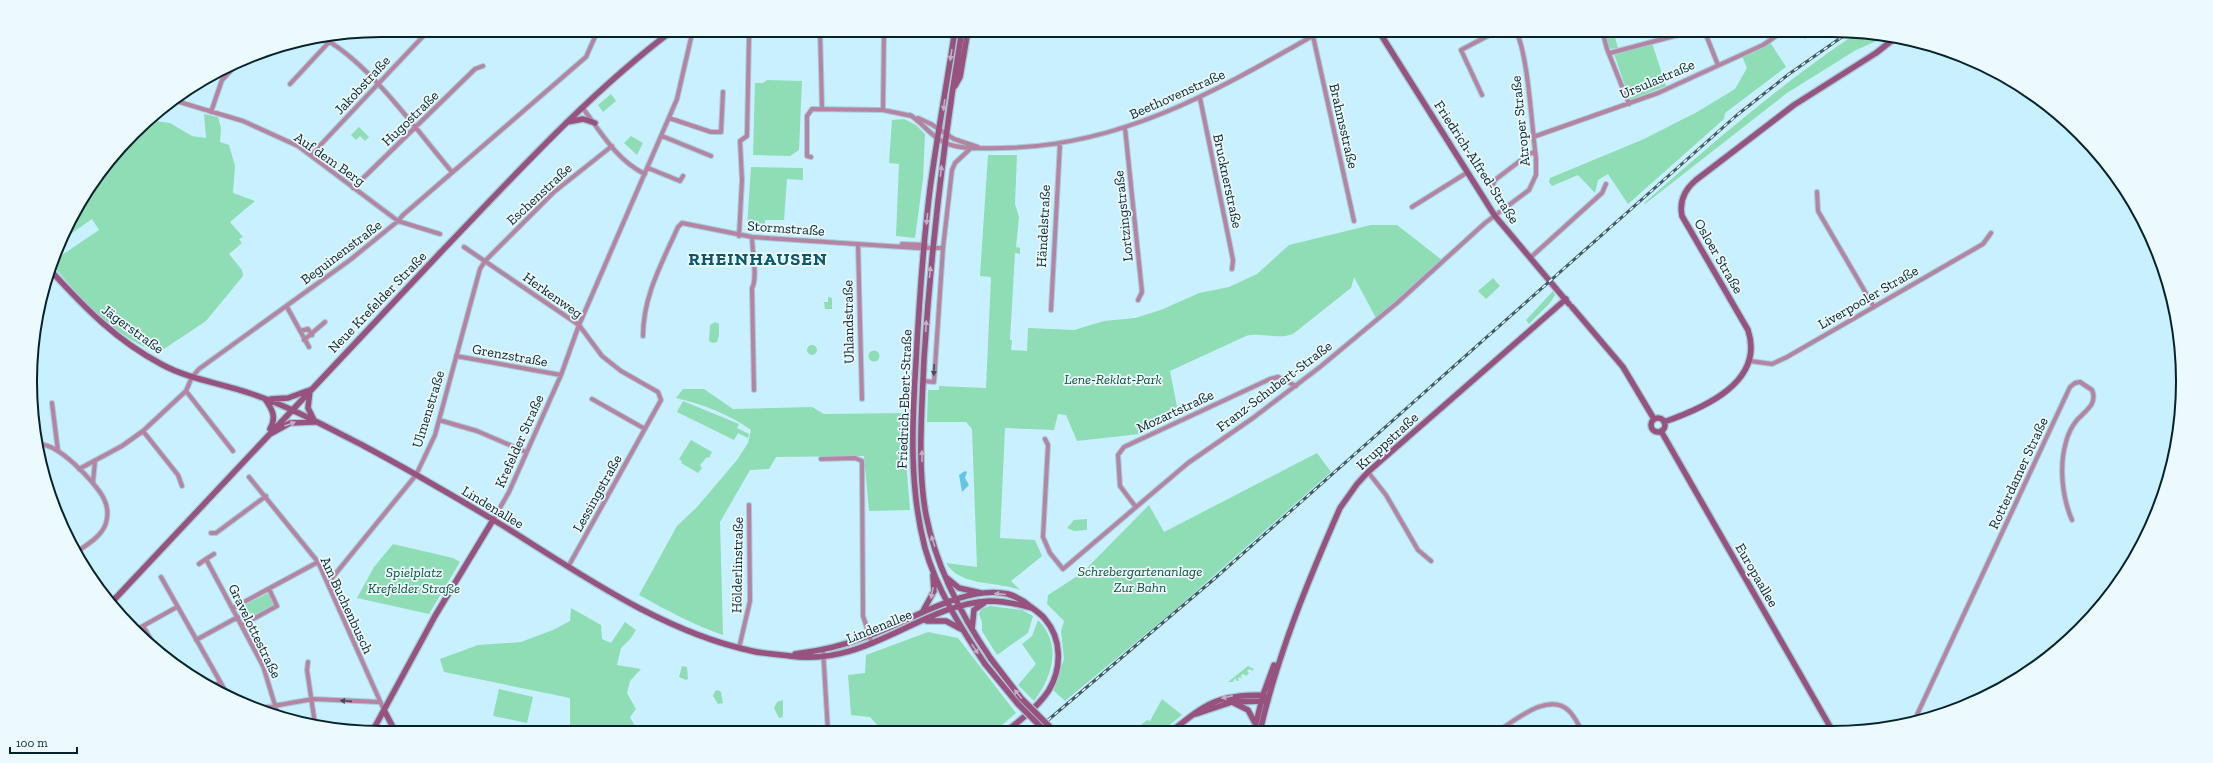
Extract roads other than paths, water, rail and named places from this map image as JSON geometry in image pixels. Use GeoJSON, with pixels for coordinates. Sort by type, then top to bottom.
{"type":"FeatureCollection","features":[{"type":"Feature","properties":{"kind":"main road","name":"Neue Krefelder Straße"},"geometry":{"type":"LineString","coordinates":[[114,599],[310,389],[565,123],[618,74],[664,37]]}},
{"type":"Feature","properties":{"kind":"main road","name":"Friedrich-Ebert-Straße"},"geometry":{"type":"LineString","coordinates":[[954,37],[938,139],[924,246],[914,385],[914,477],[919,521],[933,570],[962,630],[985,664],[1018,704],[1040,726]]}},
{"type":"Feature","properties":{"kind":"main road","name":"Friedrich-Ebert-Straße"},"geometry":{"type":"LineString","coordinates":[[961,37],[945,143],[932,247],[923,381],[922,465],[924,504],[931,535],[946,577],[959,607],[973,632],[991,659],[1021,698],[1049,726]]}},
{"type":"Feature","properties":{"kind":"main road","name":"Friedrich-Ebert-Straße"},"geometry":{"type":"LineString","coordinates":[[954,86],[960,77],[967,37]]}},
{"type":"Feature","properties":{"kind":"main road","name":"Friedrich-Alfred-Straße"},"geometry":{"type":"LineString","coordinates":[[1382,37],[1495,216],[1569,303]]}},
{"type":"Feature","properties":{"kind":"main road","name":"Osloer Straße"},"geometry":{"type":"LineString","coordinates":[[1664,422],[1697,409],[1727,390],[1744,375],[1750,362],[1752,348],[1748,330],[1687,228],[1681,209],[1684,195],[1696,180],[1789,108],[1890,42]]}},
{"type":"Feature","properties":{"kind":"main road"},"geometry":{"type":"LineString","coordinates":[[565,123],[583,119],[594,123]]}},
{"type":"Feature","properties":{"kind":"main road","name":"Jägerstraße"},"geometry":{"type":"LineString","coordinates":[[54,274],[100,323],[164,366],[192,377]]}},
{"type":"Feature","properties":{"kind":"main road"},"geometry":{"type":"LineString","coordinates":[[1569,303],[1623,367],[1654,419]]}},
{"type":"Feature","properties":{"kind":"main road","name":"Kruppstraße"},"geometry":{"type":"LineString","coordinates":[[1261,726],[1285,644],[1306,586],[1340,508],[1354,488],[1368,472],[1569,303]]}},
{"type":"Feature","properties":{"kind":"main road","name":"Lindenallee"},"geometry":{"type":"LineString","coordinates":[[192,377],[266,399],[316,422],[416,475],[493,520],[568,567],[637,606],[683,628],[739,648],[783,655],[823,657],[872,644],[951,609],[959,607],[986,602],[1012,603],[1032,608]]}},
{"type":"Feature","properties":{"kind":"main road"},"geometry":{"type":"LineString","coordinates":[[310,389],[308,408],[316,422],[295,422],[266,436],[274,417],[272,409],[266,399],[288,398],[310,389]]}},
{"type":"Feature","properties":{"kind":"main road"},"geometry":{"type":"LineString","coordinates":[[1660,418],[1664,422],[1664,427],[1661,431],[1656,432],[1651,428],[1651,422],[1654,419],[1660,418]]}},
{"type":"Feature","properties":{"kind":"main road","name":"Europaallee"},"geometry":{"type":"LineString","coordinates":[[1661,431],[1830,726]]}},
{"type":"Feature","properties":{"kind":"main road","name":"Krefelder Straße"},"geometry":{"type":"LineString","coordinates":[[375,726],[440,606],[493,520]]}},
{"type":"Feature","properties":{"kind":"main road"},"geometry":{"type":"LineString","coordinates":[[922,612],[934,592],[933,570]]}},
{"type":"Feature","properties":{"kind":"main road"},"geometry":{"type":"LineString","coordinates":[[946,577],[959,588],[983,594],[1001,593],[1017,597],[1045,618],[1054,633],[1059,654],[1058,667],[1054,679],[1041,700],[1013,726]]}},
{"type":"Feature","properties":{"kind":"main road","name":"Lindenallee"},"geometry":{"type":"LineString","coordinates":[[783,655],[823,649],[869,636],[922,612],[956,600],[983,594]]}},
{"type":"Feature","properties":{"kind":"main road"},"geometry":{"type":"LineString","coordinates":[[973,632],[974,610],[986,602]]}},
{"type":"Feature","properties":{"kind":"main road"},"geometry":{"type":"LineString","coordinates":[[923,621],[946,621],[962,630]]}},
{"type":"Feature","properties":{"kind":"main road","name":"Kruppstraße"},"geometry":{"type":"LineString","coordinates":[[1255,726],[1263,694],[1279,652],[1285,644]]}},
{"type":"Feature","properties":{"kind":"main road"},"geometry":{"type":"LineString","coordinates":[[1178,726],[1190,716],[1204,706],[1219,699],[1239,695],[1263,694],[1268,700],[1261,702],[1232,702],[1190,716]]}},
{"type":"Feature","properties":{"kind":"main road"},"geometry":{"type":"LineString","coordinates":[[1232,702],[1248,710],[1255,723]]}},
{"type":"Feature","properties":{"kind":"main road"},"geometry":{"type":"LineString","coordinates":[[384,710],[392,726]]}},
{"type":"Feature","properties":{"kind":"street","name":"Jakobstraße"},"geometry":{"type":"LineString","coordinates":[[311,155],[422,37]]}},
{"type":"Feature","properties":{"kind":"street","name":"Beguinenstraße"},"geometry":{"type":"LineString","coordinates":[[80,470],[122,446],[143,431],[186,391],[192,377],[199,369],[287,307],[398,221],[452,172],[586,57],[595,37]]}},
{"type":"Feature","properties":{"kind":"street"},"geometry":{"type":"LineString","coordinates":[[739,236],[742,180],[740,141],[747,136],[749,37]]}},
{"type":"Feature","properties":{"kind":"street"},"geometry":{"type":"LineString","coordinates":[[820,37],[822,108]]}},
{"type":"Feature","properties":{"kind":"street"},"geometry":{"type":"LineString","coordinates":[[883,110],[884,37]]}},
{"type":"Feature","properties":{"kind":"street","name":"Beethovenstraße"},"geometry":{"type":"LineString","coordinates":[[910,115],[927,127],[938,139],[945,143],[970,149],[1060,144],[1125,128],[1163,115],[1200,98],[1311,37]]}},
{"type":"Feature","properties":{"kind":"street","name":"Brahmsstraße"},"geometry":{"type":"LineString","coordinates":[[1313,37],[1354,221]]}},
{"type":"Feature","properties":{"kind":"street"},"geometry":{"type":"LineString","coordinates":[[1482,95],[1461,50],[1486,37]]}},
{"type":"Feature","properties":{"kind":"street","name":"Atroper Straße"},"geometry":{"type":"LineString","coordinates":[[1495,216],[1529,190],[1534,182],[1536,168],[1519,37]]}},
{"type":"Feature","properties":{"kind":"street"},"geometry":{"type":"LineString","coordinates":[[1604,37],[1629,104]]}},
{"type":"Feature","properties":{"kind":"street"},"geometry":{"type":"LineString","coordinates":[[1610,53],[1671,37]]}},
{"type":"Feature","properties":{"kind":"street"},"geometry":{"type":"LineString","coordinates":[[1707,37],[1718,65]]}},
{"type":"Feature","properties":{"kind":"street","name":"Ursulastraße"},"geometry":{"type":"LineString","coordinates":[[1533,137],[1658,94],[1763,45],[1775,37]]}},
{"type":"Feature","properties":{"kind":"street","name":"Krefelder Straße"},"geometry":{"type":"LineString","coordinates":[[493,520],[509,492],[561,375],[579,326],[662,136],[677,99],[691,38]]}},
{"type":"Feature","properties":{"kind":"street"},"geometry":{"type":"LineString","coordinates":[[330,41],[343,50],[378,84],[452,172]]}},
{"type":"Feature","properties":{"kind":"street"},"geometry":{"type":"LineString","coordinates":[[290,84],[330,41]]}},
{"type":"Feature","properties":{"kind":"street","name":"Hugostraße"},"geometry":{"type":"LineString","coordinates":[[353,188],[476,69],[483,66]]}},
{"type":"Feature","properties":{"kind":"street"},"geometry":{"type":"LineString","coordinates":[[211,112],[222,80],[228,73]]}},
{"type":"Feature","properties":{"kind":"street"},"geometry":{"type":"LineString","coordinates":[[669,118],[711,132],[721,132],[723,92]]}},
{"type":"Feature","properties":{"kind":"street","name":"Brucknerstraße"},"geometry":{"type":"LineString","coordinates":[[1200,98],[1233,260],[1232,269]]}},
{"type":"Feature","properties":{"kind":"street","name":"Auf dem Berg"},"geometry":{"type":"LineString","coordinates":[[180,102],[243,121],[298,146],[398,221]]}},
{"type":"Feature","properties":{"kind":"street"},"geometry":{"type":"LineString","coordinates":[[582,107],[612,146],[633,168],[645,174]]}},
{"type":"Feature","properties":{"kind":"street"},"geometry":{"type":"LineString","coordinates":[[811,157],[807,156],[807,116],[812,109],[883,110],[910,115]]}},
{"type":"Feature","properties":{"kind":"street","name":"Beethovenstraße"},"geometry":{"type":"LineString","coordinates":[[910,115],[931,124],[947,135],[980,148]]}},
{"type":"Feature","properties":{"kind":"street","name":"Lortzingstraße"},"geometry":{"type":"LineString","coordinates":[[1125,128],[1142,292],[1138,300]]}},
{"type":"Feature","properties":{"kind":"street"},"geometry":{"type":"LineString","coordinates":[[662,136],[711,156]]}},
{"type":"Feature","properties":{"kind":"street","name":"Händelstraße"},"geometry":{"type":"LineString","coordinates":[[1051,310],[1060,144]]}},
{"type":"Feature","properties":{"kind":"street","name":"Eschenstraße"},"geometry":{"type":"LineString","coordinates":[[485,261],[554,192],[612,146]]}},
{"type":"Feature","properties":{"kind":"street","name":"Friedrich-Ebert-Straße"},"geometry":{"type":"LineString","coordinates":[[923,381],[934,382],[943,248],[952,170],[960,158],[970,149]]}},
{"type":"Feature","properties":{"kind":"street"},"geometry":{"type":"LineString","coordinates":[[1492,187],[1495,180],[1529,154],[1535,152]]}},
{"type":"Feature","properties":{"kind":"street"},"geometry":{"type":"LineString","coordinates":[[648,168],[680,182],[683,176]]}},
{"type":"Feature","properties":{"kind":"street"},"geometry":{"type":"LineString","coordinates":[[1412,207],[1468,172]]}},
{"type":"Feature","properties":{"kind":"street"},"geometry":{"type":"LineString","coordinates":[[1530,258],[1602,193],[1606,184]]}},
{"type":"Feature","properties":{"kind":"street"},"geometry":{"type":"LineString","coordinates":[[1817,192],[1818,211],[1874,307]]}},
{"type":"Feature","properties":{"kind":"street","name":"Franz-Schubert-Straße"},"geometry":{"type":"LineString","coordinates":[[1045,439],[1048,445],[1043,537],[1050,553],[1063,569],[1135,506],[1188,463],[1296,386],[1397,303],[1442,260],[1495,216]]}},
{"type":"Feature","properties":{"kind":"street"},"geometry":{"type":"LineString","coordinates":[[398,221],[440,234]]}},
{"type":"Feature","properties":{"kind":"street","name":"Stormstraße"},"geometry":{"type":"LineString","coordinates":[[643,336],[645,310],[651,286],[678,226],[682,223],[752,238],[943,248]]}},
{"type":"Feature","properties":{"kind":"street","name":"Liverpooler Straße"},"geometry":{"type":"LineString","coordinates":[[1750,362],[1767,364],[1776,363],[1983,244],[1991,233]]}},
{"type":"Feature","properties":{"kind":"street"},"geometry":{"type":"LineString","coordinates":[[752,238],[754,273],[754,285],[752,288],[754,390]]}},
{"type":"Feature","properties":{"kind":"street","name":"Uhlandstraße"},"geometry":{"type":"LineString","coordinates":[[858,244],[862,400]]}},
{"type":"Feature","properties":{"kind":"street","name":"Herkenweg"},"geometry":{"type":"LineString","coordinates":[[464,247],[579,326],[607,360],[621,371],[658,392],[661,396]]}},
{"type":"Feature","properties":{"kind":"street","name":"Ulmenstraße"},"geometry":{"type":"LineString","coordinates":[[328,583],[416,475],[429,449],[439,420],[480,269],[485,261]]}},
{"type":"Feature","properties":{"kind":"street"},"geometry":{"type":"LineString","coordinates":[[287,307],[309,347]]}},
{"type":"Feature","properties":{"kind":"street"},"geometry":{"type":"LineString","coordinates":[[304,340],[312,335],[325,322]]}},
{"type":"Feature","properties":{"kind":"street"},"geometry":{"type":"LineString","coordinates":[[300,331],[308,329],[312,335]]}},
{"type":"Feature","properties":{"kind":"street","name":"Grenzstraße"},"geometry":{"type":"LineString","coordinates":[[456,356],[561,375]]}},
{"type":"Feature","properties":{"kind":"street","name":"Mozartstraße"},"geometry":{"type":"LineString","coordinates":[[1135,506],[1120,486],[1118,455],[1124,447],[1270,379],[1278,377],[1296,386]]}},
{"type":"Feature","properties":{"kind":"street","name":"Rotterdamer Straße"},"geometry":{"type":"LineString","coordinates":[[1917,715],[2070,387],[2075,383],[2080,382],[2092,390],[2094,399],[2090,407],[2074,424],[2064,450],[2063,468],[2065,500],[2072,520]]}},
{"type":"Feature","properties":{"kind":"street"},"geometry":{"type":"LineString","coordinates":[[186,391],[233,452]]}},
{"type":"Feature","properties":{"kind":"street","name":"Lessingstraße"},"geometry":{"type":"LineString","coordinates":[[568,567],[645,429],[661,396]]}},
{"type":"Feature","properties":{"kind":"street"},"geometry":{"type":"LineString","coordinates":[[592,399],[645,429]]}},
{"type":"Feature","properties":{"kind":"street"},"geometry":{"type":"LineString","coordinates":[[52,403],[58,451]]}},
{"type":"Feature","properties":{"kind":"street"},"geometry":{"type":"LineString","coordinates":[[439,420],[476,430],[526,452]]}},
{"type":"Feature","properties":{"kind":"street"},"geometry":{"type":"LineString","coordinates":[[143,431],[178,475],[182,486]]}},
{"type":"Feature","properties":{"kind":"street"},"geometry":{"type":"LineString","coordinates":[[43,445],[47,445],[58,451],[94,482],[105,501],[107,510],[106,521],[99,535],[81,550]]}},
{"type":"Feature","properties":{"kind":"street"},"geometry":{"type":"LineString","coordinates":[[821,459],[855,458],[862,461],[863,616],[872,644]]}},
{"type":"Feature","properties":{"kind":"street"},"geometry":{"type":"LineString","coordinates":[[94,482],[96,461]]}},
{"type":"Feature","properties":{"kind":"street"},"geometry":{"type":"LineString","coordinates":[[1368,472],[1386,495],[1418,550],[1431,561]]}},
{"type":"Feature","properties":{"kind":"street","name":"Am Buchenbusch"},"geometry":{"type":"LineString","coordinates":[[249,477],[266,496],[318,562],[379,702],[384,710]]}},
{"type":"Feature","properties":{"kind":"street"},"geometry":{"type":"LineString","coordinates":[[211,533],[216,533],[266,496]]}},
{"type":"Feature","properties":{"kind":"street","name":"Hölderlinstraße"},"geometry":{"type":"LineString","coordinates":[[739,648],[750,601],[749,505]]}},
{"type":"Feature","properties":{"kind":"street"},"geometry":{"type":"LineString","coordinates":[[199,564],[214,554]]}},
{"type":"Feature","properties":{"kind":"street","name":"Gravelottestraße"},"geometry":{"type":"LineString","coordinates":[[206,559],[263,666],[277,710]]}},
{"type":"Feature","properties":{"kind":"street"},"geometry":{"type":"LineString","coordinates":[[233,608],[318,562]]}},
{"type":"Feature","properties":{"kind":"street"},"geometry":{"type":"LineString","coordinates":[[161,577],[223,687]]}},
{"type":"Feature","properties":{"kind":"street"},"geometry":{"type":"LineString","coordinates":[[242,625],[277,606],[269,589]]}},
{"type":"Feature","properties":{"kind":"street"},"geometry":{"type":"LineString","coordinates":[[149,636],[143,626],[177,607]]}},
{"type":"Feature","properties":{"kind":"street"},"geometry":{"type":"LineString","coordinates":[[196,640],[238,617]]}},
{"type":"Feature","properties":{"kind":"street"},"geometry":{"type":"LineString","coordinates":[[823,649],[828,726]]}},
{"type":"Feature","properties":{"kind":"street"},"geometry":{"type":"LineString","coordinates":[[308,662],[307,670],[313,700],[315,719]]}},
{"type":"Feature","properties":{"kind":"street"},"geometry":{"type":"LineString","coordinates":[[267,707],[276,704],[313,700],[379,702]]}},
{"type":"Feature","properties":{"kind":"street"},"geometry":{"type":"LineString","coordinates":[[1507,726],[1539,707],[1552,704],[1567,708],[1579,726]]}},
{"type":"Feature","properties":{"kind":"water"},"geometry":{"type":"Polygon","coordinates":[[[965,471],[967,472],[965,478],[969,485],[962,492],[959,475],[965,471]]]}},
{"type":"Feature","properties":{"kind":"railway"},"geometry":{"type":"LineString","coordinates":[[1041,726],[1213,580],[1737,115],[1789,74],[1841,37]]}},
{"type":"Feature","properties":{"kind":"district","name":"RHEINHAUSEN"},"geometry":{"type":"Point","coordinates":[758,259]}},
{"type":"Feature","properties":{"kind":"park label","name":"Lene-Reklat-Park"},"geometry":{"type":"Point","coordinates":[1113,379]}},
{"type":"Feature","properties":{"kind":"park label","name":"Spielplatz Krefelder Straße"},"geometry":{"type":"Point","coordinates":[414,580]}},
{"type":"Feature","properties":{"kind":"park label","name":"Schrebergartenanlage Zur Bahn"},"geometry":{"type":"Point","coordinates":[1140,580]}}]}
